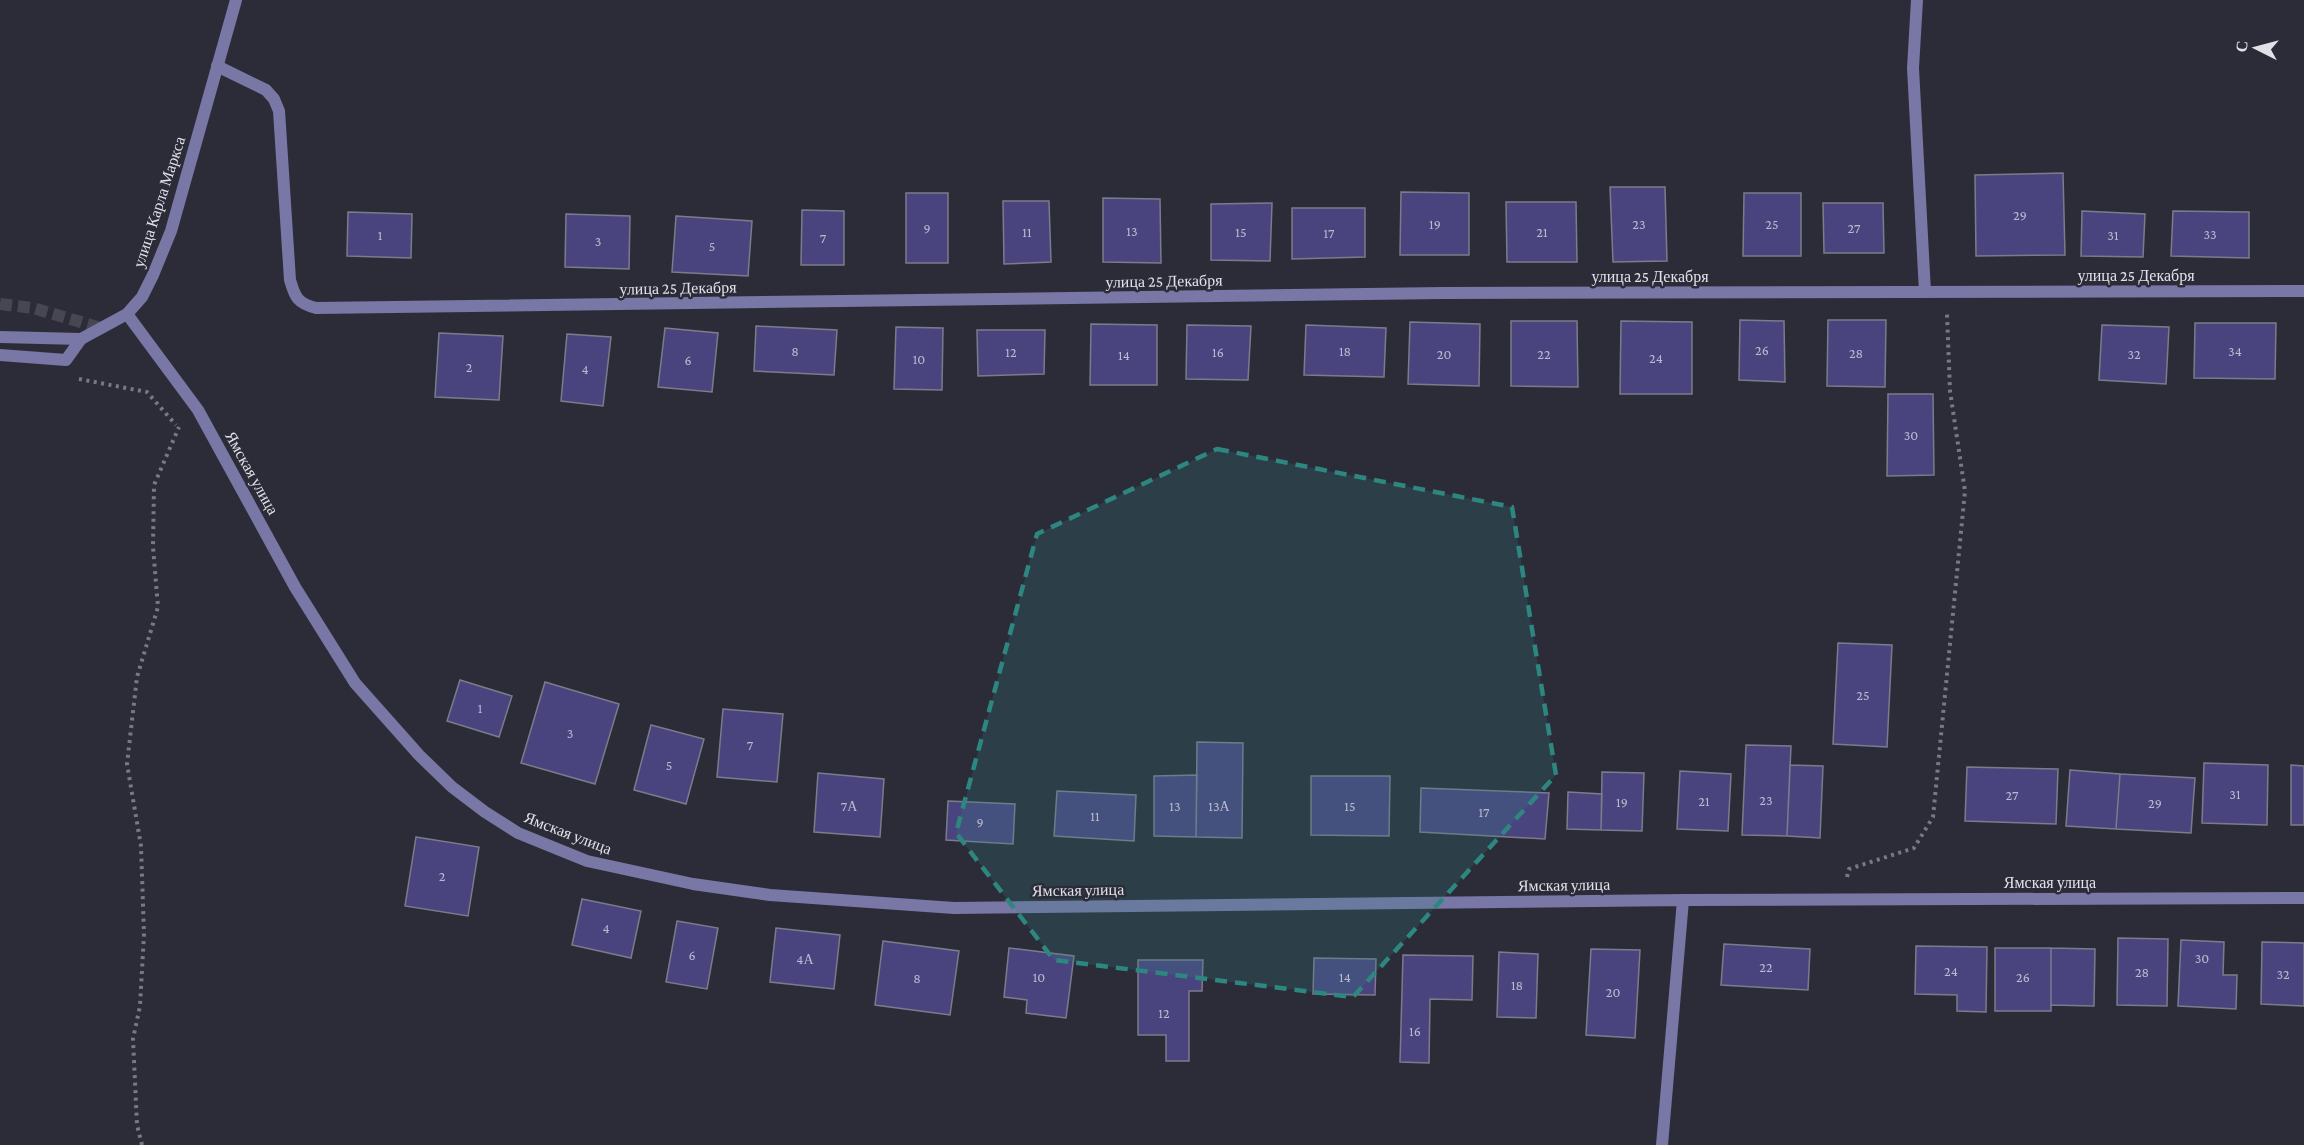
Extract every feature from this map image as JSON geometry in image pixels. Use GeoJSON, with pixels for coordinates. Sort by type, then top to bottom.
{"type":"FeatureCollection","features":[{"type":"Feature","properties":{"kind":"street","name":"улица Карла Маркса"},"geometry":{"type":"LineString","coordinates":[[0,337],[81,339],[127,314],[142,297],[171,231],[236,0]]}},
{"type":"Feature","properties":{"kind":"street"},"geometry":{"type":"LineString","coordinates":[[1917,0],[1913,68],[1925,292]]}},
{"type":"Feature","properties":{"kind":"street","name":"улица 25 Декабря"},"geometry":{"type":"LineString","coordinates":[[217,66],[266,90],[274,99],[279,111],[290,280],[293,293],[302,304],[316,308],[1443,293],[2304,291]]}},
{"type":"Feature","properties":{"kind":"street","name":"Ямская улица"},"geometry":{"type":"LineString","coordinates":[[127,314],[190,398],[295,587],[356,683],[419,755],[468,800],[518,833],[587,861],[693,884],[770,895],[954,908],[1683,900],[2304,898]]}},
{"type":"Feature","properties":{"kind":"street"},"geometry":{"type":"LineString","coordinates":[[0,355],[66,360],[81,339]]}},
{"type":"Feature","properties":{"kind":"street"},"geometry":{"type":"LineString","coordinates":[[1662,1145],[1683,900]]}},
{"type":"Feature","properties":{"kind":"path"},"geometry":{"type":"LineString","coordinates":[[1844,900],[1849,869],[1914,848],[1934,817],[1965,491],[1950,391],[1947,308],[1925,292]]}},
{"type":"Feature","properties":{"kind":"path"},"geometry":{"type":"LineString","coordinates":[[78,379],[147,392],[178,428]]}},
{"type":"Feature","properties":{"kind":"path"},"geometry":{"type":"LineString","coordinates":[[142,1145],[137,1125],[134,1039],[140,1006],[144,934],[141,857],[127,764],[137,677],[158,607],[153,547],[154,485],[190,398]]}},
{"type":"Feature","properties":{"kind":"highlighted area"},"geometry":{"type":"Polygon","coordinates":[[[1217,449],[1512,507],[1556,775],[1353,997],[1054,960],[956,833],[1037,534],[1217,449]]]}},
{"type":"Feature","properties":{"kind":"building"},"geometry":{"type":"Polygon","coordinates":[[[2063,173],[2065,255],[1976,256],[1975,175],[2063,173]]]}},
{"type":"Feature","properties":{"kind":"building"},"geometry":{"type":"Polygon","coordinates":[[[1610,187],[1665,187],[1667,261],[1613,262],[1610,187]]]}},
{"type":"Feature","properties":{"kind":"building"},"geometry":{"type":"Polygon","coordinates":[[[1401,192],[1469,193],[1469,255],[1400,255],[1401,192]]]}},
{"type":"Feature","properties":{"kind":"building"},"geometry":{"type":"Polygon","coordinates":[[[906,193],[948,193],[948,263],[906,263],[906,193]]]}},
{"type":"Feature","properties":{"kind":"building"},"geometry":{"type":"Polygon","coordinates":[[[1744,193],[1801,193],[1801,256],[1743,256],[1744,193]]]}},
{"type":"Feature","properties":{"kind":"building"},"geometry":{"type":"Polygon","coordinates":[[[1103,198],[1160,199],[1161,263],[1103,262],[1103,198]]]}},
{"type":"Feature","properties":{"kind":"building"},"geometry":{"type":"Polygon","coordinates":[[[1003,201],[1049,201],[1051,262],[1004,264],[1003,201]]]}},
{"type":"Feature","properties":{"kind":"building"},"geometry":{"type":"Polygon","coordinates":[[[1506,202],[1576,202],[1577,262],[1507,262],[1506,202]]]}},
{"type":"Feature","properties":{"kind":"building"},"geometry":{"type":"Polygon","coordinates":[[[1272,203],[1270,261],[1211,260],[1211,204],[1272,203]]]}},
{"type":"Feature","properties":{"kind":"building"},"geometry":{"type":"Polygon","coordinates":[[[1823,203],[1883,203],[1884,253],[1824,253],[1823,203]]]}},
{"type":"Feature","properties":{"kind":"building"},"geometry":{"type":"Polygon","coordinates":[[[1292,208],[1365,208],[1365,257],[1292,259],[1292,208]]]}},
{"type":"Feature","properties":{"kind":"building"},"geometry":{"type":"Polygon","coordinates":[[[802,210],[844,211],[844,265],[801,265],[802,210]]]}},
{"type":"Feature","properties":{"kind":"building"},"geometry":{"type":"Polygon","coordinates":[[[2082,211],[2145,214],[2143,257],[2081,256],[2082,211]]]}},
{"type":"Feature","properties":{"kind":"building"},"geometry":{"type":"Polygon","coordinates":[[[2173,211],[2249,212],[2249,258],[2171,256],[2173,211]]]}},
{"type":"Feature","properties":{"kind":"building"},"geometry":{"type":"Polygon","coordinates":[[[348,212],[412,214],[411,258],[347,256],[348,212]]]}},
{"type":"Feature","properties":{"kind":"building"},"geometry":{"type":"Polygon","coordinates":[[[566,214],[630,216],[629,269],[565,267],[566,214]]]}},
{"type":"Feature","properties":{"kind":"building"},"geometry":{"type":"Polygon","coordinates":[[[676,216],[752,221],[748,276],[672,272],[676,216]]]}},
{"type":"Feature","properties":{"kind":"building"},"geometry":{"type":"Polygon","coordinates":[[[1740,320],[1784,321],[1785,382],[1739,380],[1740,320]]]}},
{"type":"Feature","properties":{"kind":"building"},"geometry":{"type":"Polygon","coordinates":[[[1828,320],[1886,320],[1885,387],[1827,386],[1828,320]]]}},
{"type":"Feature","properties":{"kind":"building"},"geometry":{"type":"Polygon","coordinates":[[[1511,321],[1577,321],[1578,387],[1511,386],[1511,321]]]}},
{"type":"Feature","properties":{"kind":"building"},"geometry":{"type":"Polygon","coordinates":[[[1621,321],[1692,322],[1692,394],[1620,394],[1621,321]]]}},
{"type":"Feature","properties":{"kind":"building"},"geometry":{"type":"Polygon","coordinates":[[[1410,322],[1480,324],[1479,386],[1408,384],[1410,322]]]}},
{"type":"Feature","properties":{"kind":"building"},"geometry":{"type":"Polygon","coordinates":[[[2195,323],[2276,323],[2275,379],[2194,378],[2195,323]]]}},
{"type":"Feature","properties":{"kind":"building"},"geometry":{"type":"Polygon","coordinates":[[[1091,324],[1157,325],[1157,385],[1090,385],[1091,324]]]}},
{"type":"Feature","properties":{"kind":"building"},"geometry":{"type":"Polygon","coordinates":[[[1187,325],[1251,326],[1248,380],[1186,379],[1187,325]]]}},
{"type":"Feature","properties":{"kind":"building"},"geometry":{"type":"Polygon","coordinates":[[[1306,325],[1386,328],[1384,377],[1304,375],[1306,325]]]}},
{"type":"Feature","properties":{"kind":"building"},"geometry":{"type":"Polygon","coordinates":[[[2102,325],[2169,327],[2166,384],[2099,380],[2102,325]]]}},
{"type":"Feature","properties":{"kind":"building"},"geometry":{"type":"Polygon","coordinates":[[[756,326],[837,330],[834,375],[754,371],[756,326]]]}},
{"type":"Feature","properties":{"kind":"building"},"geometry":{"type":"Polygon","coordinates":[[[896,327],[943,328],[942,390],[894,389],[896,327]]]}},
{"type":"Feature","properties":{"kind":"building"},"geometry":{"type":"Polygon","coordinates":[[[665,328],[718,333],[712,392],[658,387],[665,328]]]}},
{"type":"Feature","properties":{"kind":"building"},"geometry":{"type":"Polygon","coordinates":[[[977,330],[1045,330],[1044,374],[978,376],[977,330]]]}},
{"type":"Feature","properties":{"kind":"building"},"geometry":{"type":"Polygon","coordinates":[[[439,333],[503,336],[499,400],[435,397],[439,333]]]}},
{"type":"Feature","properties":{"kind":"building"},"geometry":{"type":"Polygon","coordinates":[[[567,334],[611,337],[603,406],[561,401],[567,334]]]}},
{"type":"Feature","properties":{"kind":"building"},"geometry":{"type":"Polygon","coordinates":[[[1888,394],[1933,394],[1934,475],[1887,476],[1888,394]]]}},
{"type":"Feature","properties":{"kind":"building"},"geometry":{"type":"Polygon","coordinates":[[[1838,643],[1892,645],[1887,747],[1833,744],[1838,643]]]}},
{"type":"Feature","properties":{"kind":"building"},"geometry":{"type":"Polygon","coordinates":[[[460,680],[512,696],[499,737],[447,721],[460,680]]]}},
{"type":"Feature","properties":{"kind":"building"},"geometry":{"type":"Polygon","coordinates":[[[545,682],[619,704],[595,784],[521,763],[545,682]]]}},
{"type":"Feature","properties":{"kind":"building"},"geometry":{"type":"Polygon","coordinates":[[[723,709],[783,714],[777,782],[717,777],[723,709]]]}},
{"type":"Feature","properties":{"kind":"building"},"geometry":{"type":"Polygon","coordinates":[[[651,725],[704,739],[686,804],[634,790],[651,725]]]}},
{"type":"Feature","properties":{"kind":"building"},"geometry":{"type":"Polygon","coordinates":[[[1197,742],[1243,743],[1242,838],[1196,837],[1197,742]]]}},
{"type":"Feature","properties":{"kind":"building"},"geometry":{"type":"Polygon","coordinates":[[[1746,745],[1791,746],[1787,836],[1742,835],[1746,745]]]}},
{"type":"Feature","properties":{"kind":"building"},"geometry":{"type":"Polygon","coordinates":[[[2204,763],[2268,765],[2267,825],[2202,823],[2204,763]]]}},
{"type":"Feature","properties":{"kind":"building"},"geometry":{"type":"Polygon","coordinates":[[[1790,765],[1823,766],[1820,838],[1787,836],[1790,765]]]}},
{"type":"Feature","properties":{"kind":"building"},"geometry":{"type":"Polygon","coordinates":[[[2291,765],[2304,766],[2304,825],[2291,825],[2291,765]]]}},
{"type":"Feature","properties":{"kind":"building"},"geometry":{"type":"Polygon","coordinates":[[[1967,767],[2058,769],[2056,824],[1965,821],[1967,767]]]}},
{"type":"Feature","properties":{"kind":"building"},"geometry":{"type":"Polygon","coordinates":[[[2070,770],[2120,774],[2116,829],[2066,826],[2070,770]]]}},
{"type":"Feature","properties":{"kind":"building"},"geometry":{"type":"Polygon","coordinates":[[[1680,771],[1731,774],[1728,831],[1677,829],[1680,771]]]}},
{"type":"Feature","properties":{"kind":"building"},"geometry":{"type":"Polygon","coordinates":[[[1602,772],[1644,773],[1642,831],[1601,830],[1602,772]]]}},
{"type":"Feature","properties":{"kind":"building"},"geometry":{"type":"Polygon","coordinates":[[[818,773],[884,779],[880,837],[814,832],[818,773]]]}},
{"type":"Feature","properties":{"kind":"building"},"geometry":{"type":"Polygon","coordinates":[[[2120,774],[2195,778],[2191,833],[2116,829],[2120,774]]]}},
{"type":"Feature","properties":{"kind":"building"},"geometry":{"type":"Polygon","coordinates":[[[1197,775],[1196,837],[1154,836],[1154,776],[1197,775]]]}},
{"type":"Feature","properties":{"kind":"building"},"geometry":{"type":"Polygon","coordinates":[[[1311,776],[1390,776],[1389,836],[1311,835],[1311,776]]]}},
{"type":"Feature","properties":{"kind":"building"},"geometry":{"type":"Polygon","coordinates":[[[1421,788],[1549,793],[1545,839],[1420,832],[1421,788]]]}},
{"type":"Feature","properties":{"kind":"building"},"geometry":{"type":"Polygon","coordinates":[[[1057,791],[1136,795],[1134,841],[1054,836],[1057,791]]]}},
{"type":"Feature","properties":{"kind":"building"},"geometry":{"type":"Polygon","coordinates":[[[1568,792],[1602,794],[1601,830],[1567,829],[1568,792]]]}},
{"type":"Feature","properties":{"kind":"building"},"geometry":{"type":"Polygon","coordinates":[[[948,801],[1015,804],[1013,844],[946,840],[948,801]]]}},
{"type":"Feature","properties":{"kind":"building"},"geometry":{"type":"Polygon","coordinates":[[[416,837],[479,847],[468,916],[405,906],[416,837]]]}},
{"type":"Feature","properties":{"kind":"building"},"geometry":{"type":"Polygon","coordinates":[[[582,899],[641,911],[631,958],[572,945],[582,899]]]}},
{"type":"Feature","properties":{"kind":"building"},"geometry":{"type":"Polygon","coordinates":[[[677,921],[718,928],[707,989],[666,982],[677,921]]]}},
{"type":"Feature","properties":{"kind":"building"},"geometry":{"type":"Polygon","coordinates":[[[776,928],[840,935],[834,989],[770,982],[776,928]]]}},
{"type":"Feature","properties":{"kind":"building"},"geometry":{"type":"Polygon","coordinates":[[[2118,938],[2168,939],[2167,1006],[2117,1005],[2118,938]]]}},
{"type":"Feature","properties":{"kind":"building"},"geometry":{"type":"Polygon","coordinates":[[[2181,940],[2224,942],[2223,975],[2237,975],[2236,1009],[2178,1006],[2181,940]]]}},
{"type":"Feature","properties":{"kind":"building"},"geometry":{"type":"Polygon","coordinates":[[[883,941],[959,951],[950,1015],[875,1005],[883,941]]]}},
{"type":"Feature","properties":{"kind":"building"},"geometry":{"type":"Polygon","coordinates":[[[2262,942],[2304,943],[2304,1006],[2261,1004],[2262,942]]]}},
{"type":"Feature","properties":{"kind":"building"},"geometry":{"type":"Polygon","coordinates":[[[1724,944],[1810,949],[1808,990],[1721,985],[1724,944]]]}},
{"type":"Feature","properties":{"kind":"building"},"geometry":{"type":"Polygon","coordinates":[[[1916,946],[1987,947],[1986,1012],[1957,1011],[1957,995],[1915,994],[1916,946]]]}},
{"type":"Feature","properties":{"kind":"building"},"geometry":{"type":"Polygon","coordinates":[[[1009,948],[1074,956],[1066,1018],[1026,1013],[1027,1000],[1004,997],[1009,948]]]}},
{"type":"Feature","properties":{"kind":"building"},"geometry":{"type":"Polygon","coordinates":[[[1995,948],[2051,948],[2051,1011],[1995,1011],[1995,948]]]}},
{"type":"Feature","properties":{"kind":"building"},"geometry":{"type":"Polygon","coordinates":[[[2051,948],[2095,949],[2094,1006],[2051,1005],[2051,948]]]}},
{"type":"Feature","properties":{"kind":"building"},"geometry":{"type":"Polygon","coordinates":[[[1591,949],[1640,950],[1635,1038],[1586,1035],[1591,949]]]}},
{"type":"Feature","properties":{"kind":"building"},"geometry":{"type":"Polygon","coordinates":[[[1499,952],[1538,954],[1536,1018],[1497,1017],[1499,952]]]}},
{"type":"Feature","properties":{"kind":"building"},"geometry":{"type":"Polygon","coordinates":[[[1403,955],[1473,956],[1472,1000],[1430,999],[1429,1063],[1400,1062],[1403,955]]]}},
{"type":"Feature","properties":{"kind":"building"},"geometry":{"type":"Polygon","coordinates":[[[1314,958],[1376,959],[1375,995],[1313,994],[1314,958]]]}},
{"type":"Feature","properties":{"kind":"building"},"geometry":{"type":"Polygon","coordinates":[[[1138,960],[1203,960],[1202,991],[1189,991],[1189,1061],[1166,1061],[1166,1035],[1138,1035],[1138,960]]]}},
{"type":"Feature","properties":{"kind":"tunnel"},"geometry":{"type":"LineString","coordinates":[[0,304],[33,308],[101,328]]}}]}
